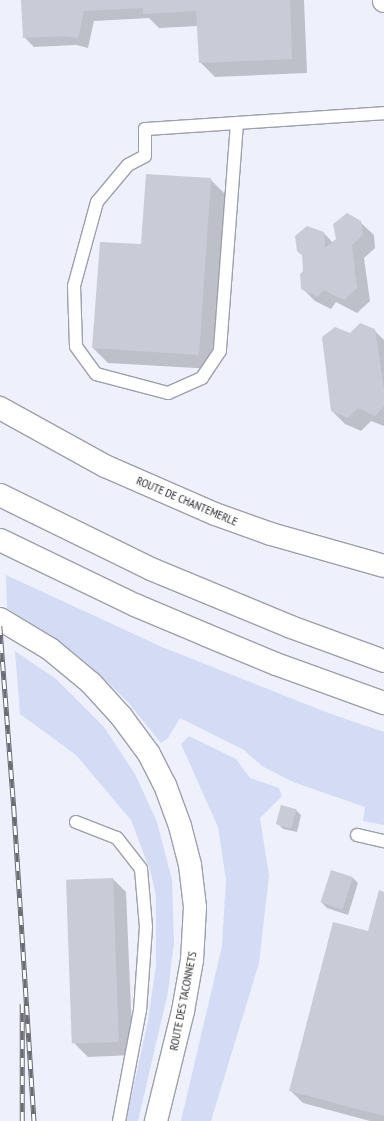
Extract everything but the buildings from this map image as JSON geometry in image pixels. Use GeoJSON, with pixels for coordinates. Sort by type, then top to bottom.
{"type":"FeatureCollection","features":[{"type":"Feature","properties":{"kind":"main road","name":"ROUTE DE CHANTEMERLE"},"geometry":{"type":"LineString","coordinates":[[0,408],[105,466],[215,514],[271,534],[384,566]]}},
{"type":"Feature","properties":{"kind":"main road"},"geometry":{"type":"LineString","coordinates":[[0,495],[151,569],[291,627],[384,661]]}},
{"type":"Feature","properties":{"kind":"main road"},"geometry":{"type":"LineString","coordinates":[[0,540],[121,598],[206,635],[283,666],[384,703]]}},
{"type":"Feature","properties":{"kind":"main road","name":"ROUTE DES TACONNETS"},"geometry":{"type":"LineString","coordinates":[[0,619],[50,649],[91,683],[122,716],[149,754],[165,785],[180,826],[190,865],[194,907],[192,960],[183,1011],[156,1121]]}},
{"type":"Feature","properties":{"kind":"lane"},"geometry":{"type":"LineString","coordinates":[[237,123],[220,350],[202,378],[168,393],[96,374],[76,346],[74,286],[97,202],[128,165],[145,156],[146,129],[384,113]]}},
{"type":"Feature","properties":{"kind":"lane"},"geometry":{"type":"LineString","coordinates":[[76,822],[117,838],[141,869],[146,927],[140,1010],[119,1121]]}},
{"type":"Feature","properties":{"kind":"lane"},"geometry":{"type":"LineString","coordinates":[[357,835],[384,841]]}},
{"type":"Feature","properties":{"kind":"shaded area"},"geometry":{"type":"Polygon","coordinates":[[[6,575],[162,647],[331,714],[384,732],[384,825],[363,821],[365,807],[293,782],[262,766],[244,750],[180,718],[168,738],[161,743],[127,701],[96,671],[68,648],[7,608],[6,575]]]}},
{"type":"Feature","properties":{"kind":"shaded area"},"geometry":{"type":"Polygon","coordinates":[[[15,651],[56,679],[104,727],[135,774],[157,822],[172,880],[174,942],[168,992],[138,1121],[126,1121],[148,1021],[156,966],[156,896],[151,873],[131,820],[76,755],[20,714],[15,651]]]}},
{"type":"Feature","properties":{"kind":"shaded area"},"geometry":{"type":"Polygon","coordinates":[[[189,736],[236,759],[250,778],[279,788],[282,796],[260,818],[269,876],[259,963],[211,1121],[181,1121],[222,946],[226,880],[218,827],[181,744],[189,736]]]}},
{"type":"Feature","properties":{"kind":"railway"},"geometry":{"type":"LineString","coordinates":[[0,626],[14,808],[34,1121]]}},
{"type":"Feature","properties":{"kind":"railway"},"geometry":{"type":"LineString","coordinates":[[22,1004],[22,1121]]}}]}
